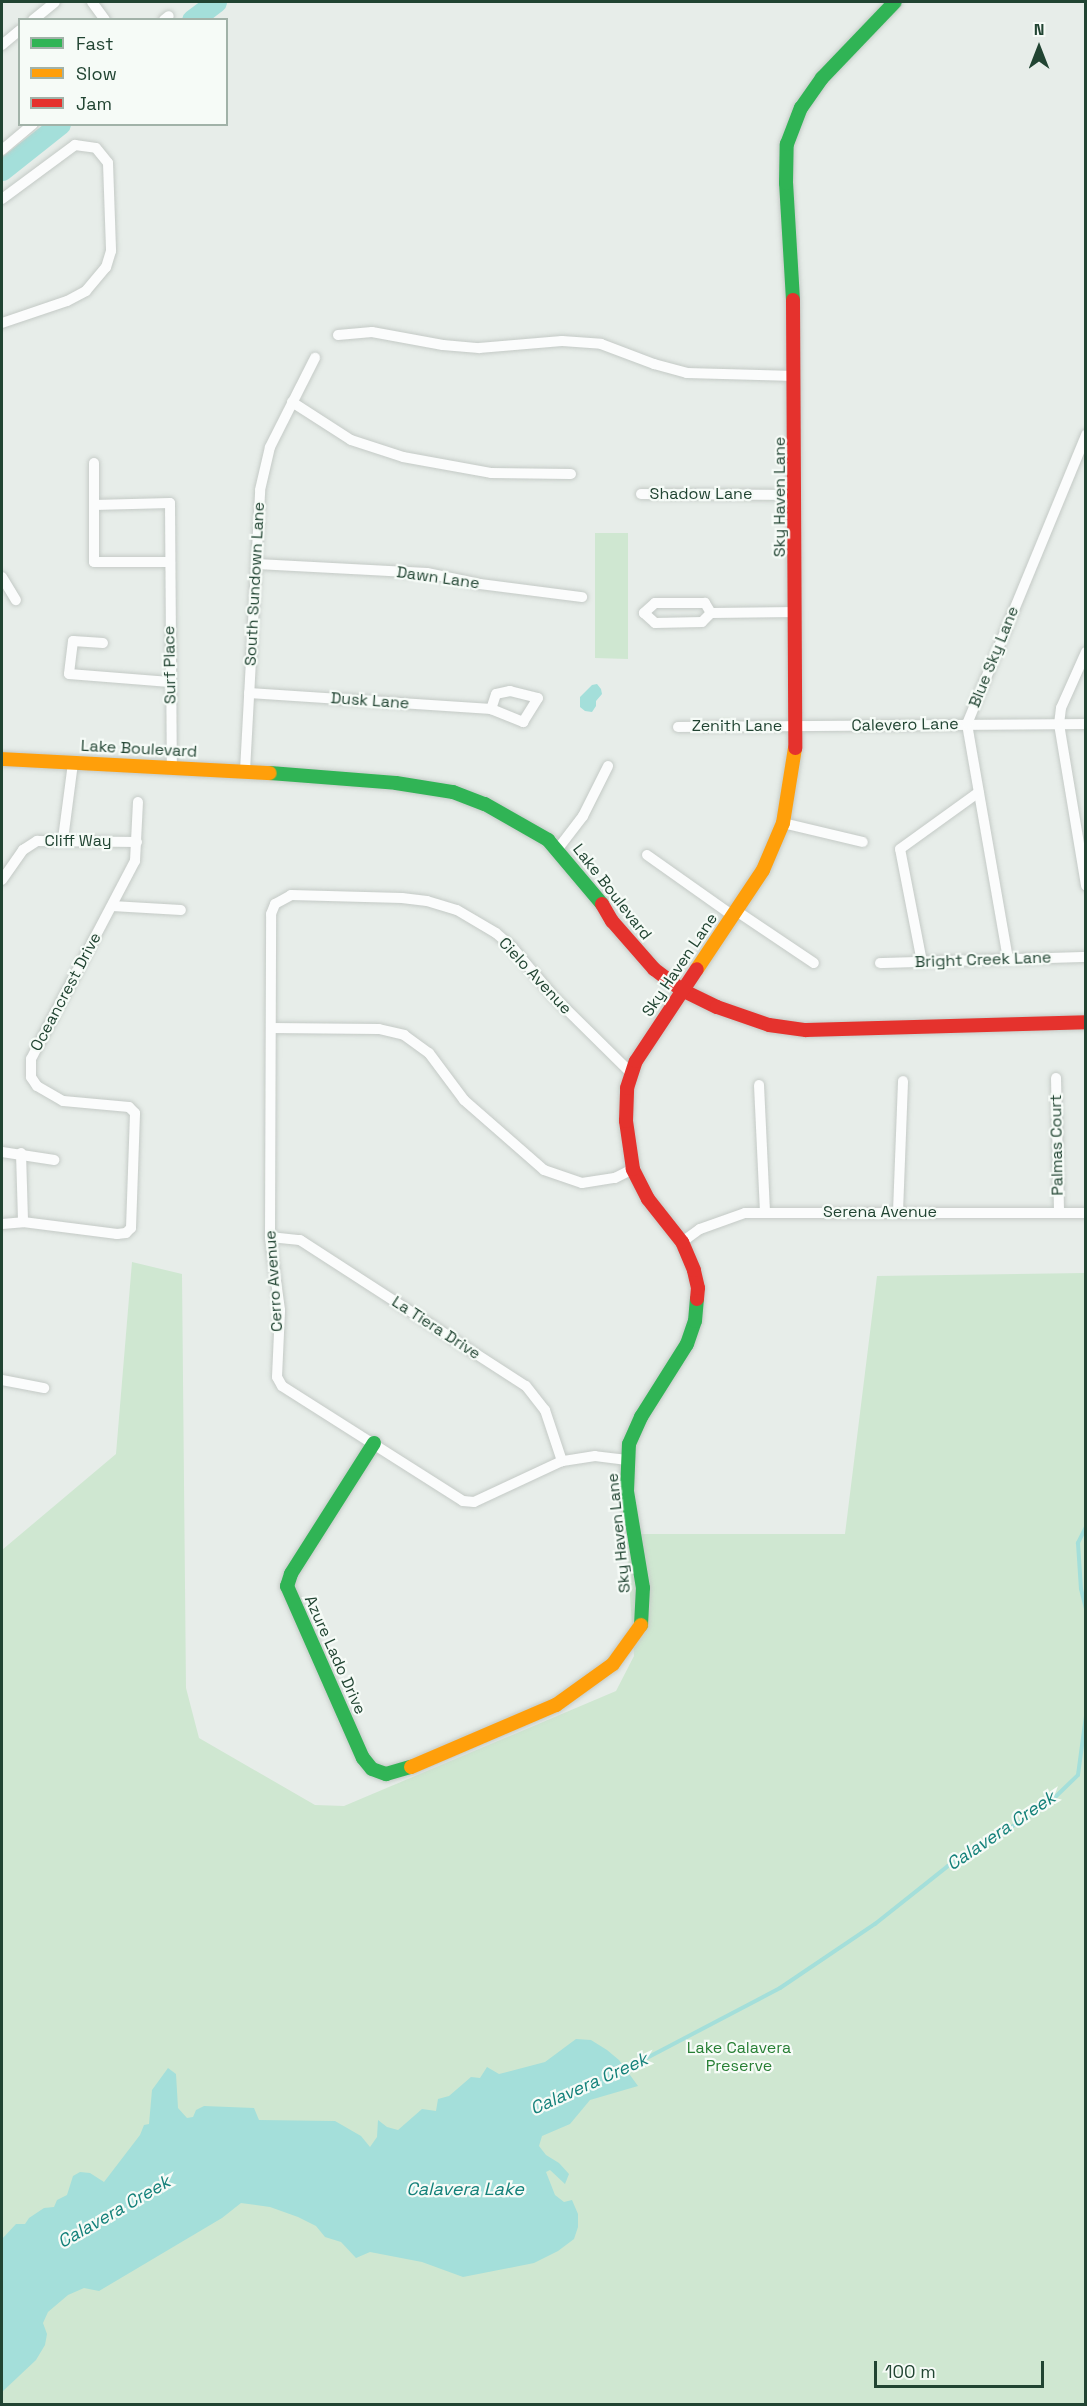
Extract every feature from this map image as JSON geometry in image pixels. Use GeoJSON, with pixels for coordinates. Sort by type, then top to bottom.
{"type":"FeatureCollection","features":[{"type":"Feature","properties":{"kind":"street"},"geometry":{"type":"LineString","coordinates":[[35,18],[55,2]]}},
{"type":"Feature","properties":{"kind":"street"},"geometry":{"type":"LineString","coordinates":[[92,2],[104,18]]}},
{"type":"Feature","properties":{"kind":"street","name":"Sky Haven Lane"},"geometry":{"type":"LineString","coordinates":[[363,1758],[372,1769],[386,1774],[397,1773],[556,1705],[613,1664],[641,1626],[643,1587],[627,1491],[629,1444],[641,1417],[687,1344],[695,1321],[698,1288],[694,1270],[682,1242],[648,1199],[633,1169],[626,1121],[627,1088],[636,1060],[763,870],[783,823],[796,726],[795,333],[786,183],[787,144],[801,108],[822,78],[895,2]]}},
{"type":"Feature","properties":{"kind":"street"},"geometry":{"type":"LineString","coordinates":[[2,45],[18,32]]}},
{"type":"Feature","properties":{"kind":"street"},"geometry":{"type":"LineString","coordinates":[[2,150],[31,126]]}},
{"type":"Feature","properties":{"kind":"street"},"geometry":{"type":"LineString","coordinates":[[2,199],[65,150],[75,145],[96,148],[108,163],[111,176],[111,251],[106,267],[86,291],[67,301],[2,323]]}},
{"type":"Feature","properties":{"kind":"street"},"geometry":{"type":"LineString","coordinates":[[338,334],[372,332],[443,345],[479,348],[562,341],[601,344],[654,364],[687,373],[795,376]]}},
{"type":"Feature","properties":{"kind":"street","name":"South Sundown Lane"},"geometry":{"type":"LineString","coordinates":[[245,771],[260,490],[270,447],[315,358]]}},
{"type":"Feature","properties":{"kind":"street"},"geometry":{"type":"LineString","coordinates":[[292,402],[351,440],[403,458],[491,472],[571,474]]}},
{"type":"Feature","properties":{"kind":"street","name":"Blue Sky Lane"},"geometry":{"type":"LineString","coordinates":[[1008,959],[967,724],[1086,435]]}},
{"type":"Feature","properties":{"kind":"street"},"geometry":{"type":"LineString","coordinates":[[94,463],[94,562],[170,562]]}},
{"type":"Feature","properties":{"kind":"street","name":"Shadow Lane"},"geometry":{"type":"LineString","coordinates":[[641,494],[796,495]]}},
{"type":"Feature","properties":{"kind":"street","name":"Surf Place"},"geometry":{"type":"LineString","coordinates":[[94,505],[170,503],[172,767]]}},
{"type":"Feature","properties":{"kind":"street","name":"Dawn Lane"},"geometry":{"type":"LineString","coordinates":[[257,564],[427,573],[480,584],[582,597]]}},
{"type":"Feature","properties":{"kind":"street"},"geometry":{"type":"LineString","coordinates":[[2,578],[16,600]]}},
{"type":"Feature","properties":{"kind":"street"},"geometry":{"type":"LineString","coordinates":[[711,613],[705,603],[655,603],[644,613],[655,622],[702,622],[711,613],[796,612]]}},
{"type":"Feature","properties":{"kind":"street"},"geometry":{"type":"LineString","coordinates":[[103,643],[73,641],[69,674],[170,682]]}},
{"type":"Feature","properties":{"kind":"street"},"geometry":{"type":"LineString","coordinates":[[1086,652],[1061,708],[1059,724],[1086,886]]}},
{"type":"Feature","properties":{"kind":"street","name":"Dusk Lane"},"geometry":{"type":"LineString","coordinates":[[249,693],[491,710]]}},
{"type":"Feature","properties":{"kind":"street","name":"Calevero Lane"},"geometry":{"type":"LineString","coordinates":[[796,726],[1086,724]]}},
{"type":"Feature","properties":{"kind":"street","name":"Zenith Lane"},"geometry":{"type":"LineString","coordinates":[[678,727],[796,726]]}},
{"type":"Feature","properties":{"kind":"street","name":"Lake Boulevard"},"geometry":{"type":"LineString","coordinates":[[2,759],[245,771],[396,783],[453,792],[485,804],[517,820],[558,849],[595,893],[612,921],[654,969],[682,990],[751,1020],[806,1030],[1086,1022]]}},
{"type":"Feature","properties":{"kind":"street"},"geometry":{"type":"LineString","coordinates":[[63,839],[73,763]]}},
{"type":"Feature","properties":{"kind":"street"},"geometry":{"type":"LineString","coordinates":[[558,849],[583,816],[608,766]]}},
{"type":"Feature","properties":{"kind":"street"},"geometry":{"type":"LineString","coordinates":[[922,962],[900,849],[979,792]]}},
{"type":"Feature","properties":{"kind":"street","name":"Oceancrest Drive"},"geometry":{"type":"LineString","coordinates":[[22,1222],[117,1234],[126,1233],[131,1228],[135,1113],[131,1109],[63,1101],[37,1086],[31,1077],[31,1059],[135,861],[138,802]]}},
{"type":"Feature","properties":{"kind":"street"},"geometry":{"type":"LineString","coordinates":[[783,823],[863,842]]}},
{"type":"Feature","properties":{"kind":"street","name":"Cliff Way"},"geometry":{"type":"LineString","coordinates":[[2,880],[22,850],[37,841],[63,839],[137,842]]}},
{"type":"Feature","properties":{"kind":"street"},"geometry":{"type":"LineString","coordinates":[[647,855],[814,963]]}},
{"type":"Feature","properties":{"kind":"street","name":"Cielo Avenue"},"geometry":{"type":"LineString","coordinates":[[281,899],[291,896],[402,897],[427,901],[457,910],[496,933],[512,947],[554,997],[631,1073]]}},
{"type":"Feature","properties":{"kind":"street","name":"Cerro Avenue"},"geometry":{"type":"LineString","coordinates":[[281,899],[275,904],[271,914],[270,1237],[280,1310],[277,1377],[282,1386],[463,1501],[474,1502],[562,1461],[595,1456],[627,1460]]}},
{"type":"Feature","properties":{"kind":"street"},"geometry":{"type":"LineString","coordinates":[[112,906],[181,910]]}},
{"type":"Feature","properties":{"kind":"street","name":"Bright Creek Lane"},"geometry":{"type":"LineString","coordinates":[[880,963],[1086,957]]}},
{"type":"Feature","properties":{"kind":"street"},"geometry":{"type":"LineString","coordinates":[[271,1028],[379,1029],[404,1035],[429,1053],[464,1100],[544,1170],[582,1183],[615,1178],[633,1169]]}},
{"type":"Feature","properties":{"kind":"street","name":"Palmas Court"},"geometry":{"type":"LineString","coordinates":[[1056,1078],[1059,1213]]}},
{"type":"Feature","properties":{"kind":"street"},"geometry":{"type":"LineString","coordinates":[[898,1212],[903,1081]]}},
{"type":"Feature","properties":{"kind":"street"},"geometry":{"type":"LineString","coordinates":[[759,1085],[765,1211]]}},
{"type":"Feature","properties":{"kind":"street"},"geometry":{"type":"LineString","coordinates":[[2,1152],[21,1153],[54,1160]]}},
{"type":"Feature","properties":{"kind":"street"},"geometry":{"type":"LineString","coordinates":[[2,1224],[22,1222],[21,1153]]}},
{"type":"Feature","properties":{"kind":"street","name":"Serena Avenue"},"geometry":{"type":"LineString","coordinates":[[682,1242],[700,1229],[724,1218],[765,1211],[1086,1213]]}},
{"type":"Feature","properties":{"kind":"street","name":"La Tiera Drive"},"geometry":{"type":"LineString","coordinates":[[270,1237],[300,1240],[526,1386],[545,1410],[562,1461]]}},
{"type":"Feature","properties":{"kind":"street"},"geometry":{"type":"LineString","coordinates":[[2,1380],[44,1388]]}},
{"type":"Feature","properties":{"kind":"street","name":"Azure Lado Drive"},"geometry":{"type":"LineString","coordinates":[[363,1758],[287,1586],[291,1574],[374,1443]]}},
{"type":"Feature","properties":{"kind":"green space"},"geometry":{"type":"Polygon","coordinates":[[[595,533],[628,533],[628,659],[595,658],[595,533]]]}},
{"type":"Feature","properties":{"kind":"green space","name":"Lake Calavera Preserve"},"geometry":{"type":"Polygon","coordinates":[[[132,1262],[182,1274],[186,1688],[199,1738],[315,1805],[344,1806],[616,1691],[634,1656],[626,1534],[845,1534],[877,1276],[1085,1273],[1085,2404],[2,2404],[2,1550],[116,1454],[132,1262]]]}},
{"type":"Feature","properties":{"kind":"water"},"geometry":{"type":"Polygon","coordinates":[[[597,684],[602,694],[596,701],[592,712],[585,711],[580,707],[580,697],[592,685],[597,684]]]}},
{"type":"Feature","properties":{"kind":"water","name":"Calavera Lake"},"geometry":{"type":"Polygon","coordinates":[[[576,2039],[591,2040],[607,2050],[619,2060],[638,2086],[590,2100],[570,2124],[542,2136],[539,2146],[546,2155],[559,2163],[569,2174],[565,2184],[550,2170],[546,2172],[555,2195],[564,2202],[572,2200],[578,2214],[578,2227],[574,2239],[558,2251],[534,2263],[463,2277],[422,2262],[370,2252],[356,2258],[341,2242],[325,2237],[316,2226],[298,2217],[270,2207],[241,2203],[222,2218],[99,2291],[84,2288],[68,2295],[48,2312],[43,2323],[47,2334],[45,2345],[36,2360],[2,2392],[2,2239],[16,2224],[25,2224],[29,2218],[44,2208],[54,2207],[57,2200],[67,2195],[73,2176],[80,2172],[90,2173],[104,2182],[140,2135],[144,2125],[149,2124],[152,2090],[168,2068],[176,2074],[178,2108],[187,2118],[193,2117],[196,2110],[204,2106],[254,2108],[259,2120],[335,2121],[361,2136],[370,2147],[377,2137],[378,2120],[387,2127],[398,2130],[422,2109],[436,2111],[438,2099],[449,2096],[471,2077],[480,2078],[487,2067],[499,2074],[545,2062],[576,2039]]]}},
{"type":"Feature","properties":{"kind":"waterway"},"geometry":{"type":"LineString","coordinates":[[195,18],[216,2]]}},
{"type":"Feature","properties":{"kind":"waterway"},"geometry":{"type":"LineString","coordinates":[[2,170],[57,126]]}},
{"type":"Feature","properties":{"kind":"waterway","name":"Calavera Creek"},"geometry":{"type":"LineString","coordinates":[[1086,1527],[1078,1543],[1081,1589],[1086,1609]]}},
{"type":"Feature","properties":{"kind":"waterway","name":"Calavera Creek"},"geometry":{"type":"LineString","coordinates":[[622,2071],[780,1988],[875,1924],[948,1866],[1047,1805],[1078,1775],[1086,1716]]}},
{"type":"Feature","properties":{"kind":"traffic: fast"},"geometry":{"type":"LineString","coordinates":[[793,300],[786,183],[787,144],[801,108],[822,78],[895,2]]}},
{"type":"Feature","properties":{"kind":"traffic: fast"},"geometry":{"type":"LineString","coordinates":[[270,773],[396,783],[453,792],[485,804],[548,840],[602,904]]}},
{"type":"Feature","properties":{"kind":"traffic: fast"},"geometry":{"type":"LineString","coordinates":[[641,1625],[643,1588],[627,1491],[629,1444],[641,1417],[687,1344],[695,1321],[697,1299]]}},
{"type":"Feature","properties":{"kind":"traffic: fast"},"geometry":{"type":"LineString","coordinates":[[374,1443],[291,1574],[287,1586],[363,1758],[372,1769],[386,1774],[411,1767]]}},
{"type":"Feature","properties":{"kind":"traffic: slow"},"geometry":{"type":"LineString","coordinates":[[697,969],[763,870],[783,823],[795,748]]}},
{"type":"Feature","properties":{"kind":"traffic: slow"},"geometry":{"type":"LineString","coordinates":[[2,759],[270,773]]}},
{"type":"Feature","properties":{"kind":"traffic: slow"},"geometry":{"type":"LineString","coordinates":[[411,1767],[556,1705],[613,1664],[641,1625]]}},
{"type":"Feature","properties":{"kind":"traffic: jam"},"geometry":{"type":"LineString","coordinates":[[793,300],[795,748]]}},
{"type":"Feature","properties":{"kind":"traffic: jam"},"geometry":{"type":"LineString","coordinates":[[602,904],[612,921],[654,969],[682,990],[717,1007],[769,1025],[806,1030],[1086,1022]]}},
{"type":"Feature","properties":{"kind":"traffic: jam"},"geometry":{"type":"LineString","coordinates":[[697,969],[636,1061],[627,1088],[626,1121],[633,1169],[648,1199],[682,1242],[694,1270],[698,1288],[697,1299]]}}]}
